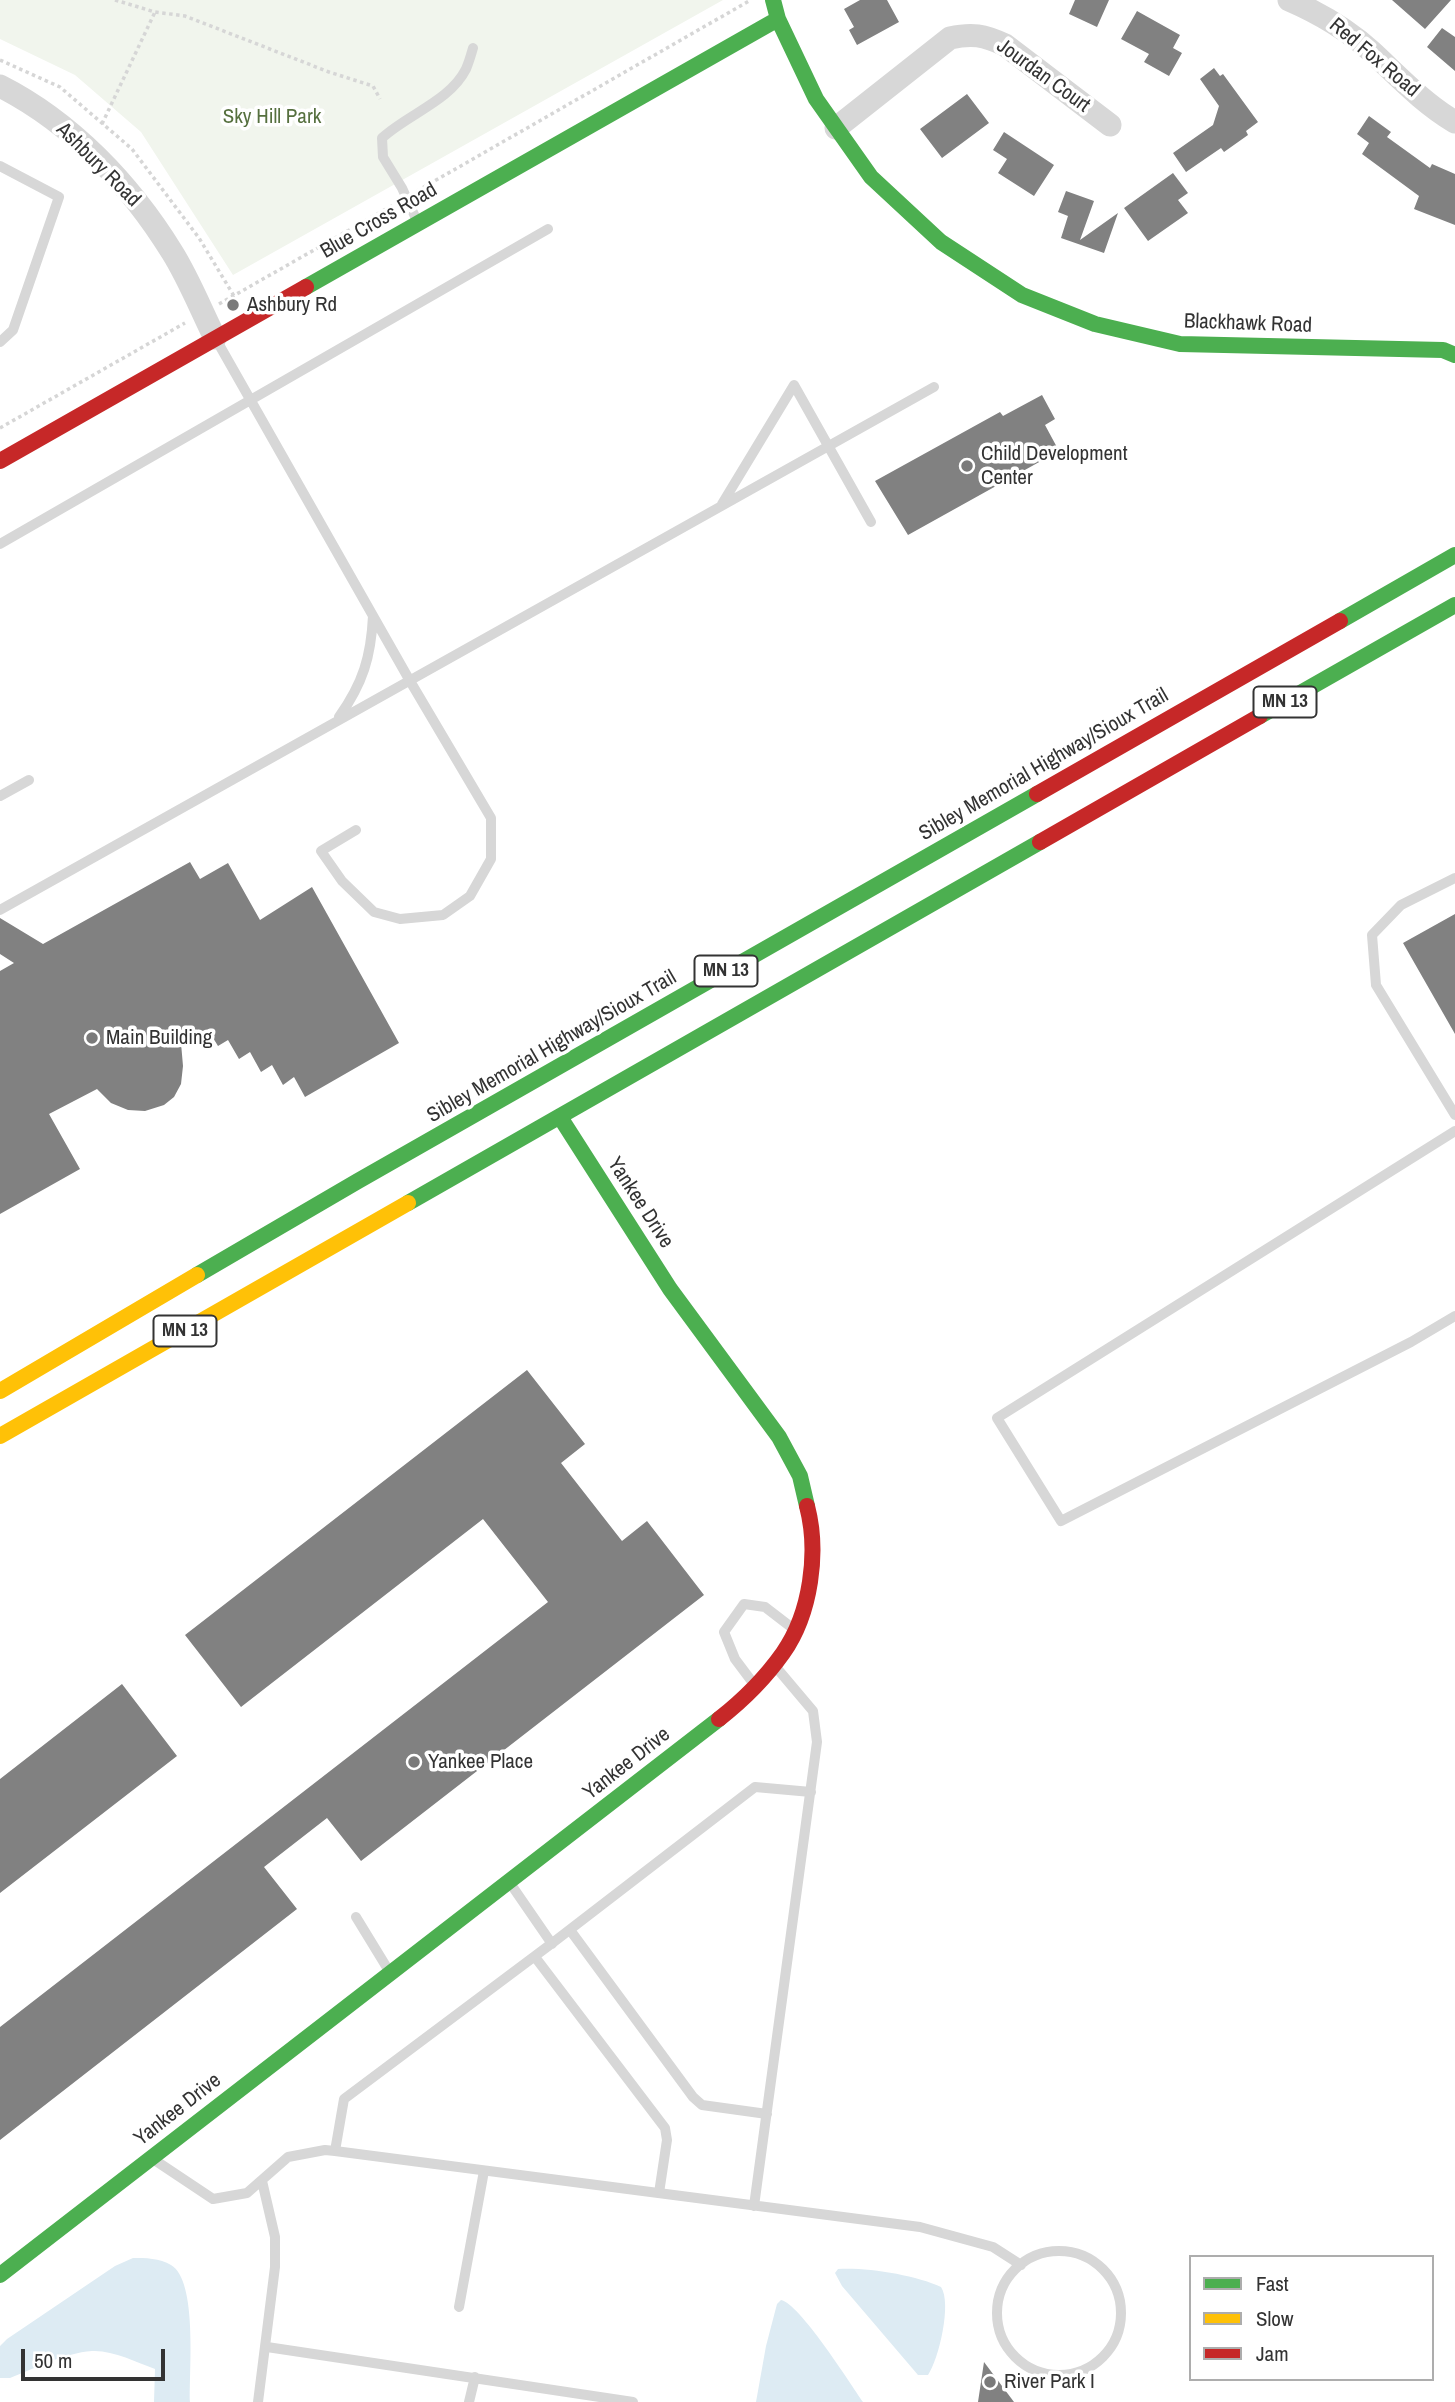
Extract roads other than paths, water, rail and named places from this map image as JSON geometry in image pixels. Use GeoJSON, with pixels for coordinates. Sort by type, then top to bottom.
{"type":"FeatureCollection","features":[{"type":"Feature","properties":{"kind":"main road","name":"Blackhawk Road"},"geometry":{"type":"LineString","coordinates":[[773,0],[778,19],[816,99],[871,177],[941,242],[1022,295],[1095,324],[1180,344],[1443,351],[1455,355]]}},
{"type":"Feature","properties":{"kind":"main road","name":"Blue Cross Road"},"geometry":{"type":"LineString","coordinates":[[0,461],[778,19]]}},
{"type":"Feature","properties":{"kind":"main road","name":"Sibley Memorial Highway/Sioux Trail"},"geometry":{"type":"LineString","coordinates":[[0,1391],[358,1181],[1455,555]]}},
{"type":"Feature","properties":{"kind":"main road","name":"MN 13"},"geometry":{"type":"LineString","coordinates":[[0,1436],[1455,605]]}},
{"type":"Feature","properties":{"kind":"main road","name":"Yankee Drive"},"geometry":{"type":"LineString","coordinates":[[0,2275],[737,1705],[784,1651],[795,1629],[802,1614],[812,1566],[811,1521],[800,1476],[779,1437],[670,1289],[560,1117]]}},
{"type":"Feature","properties":{"kind":"street","name":"Red Fox Road"},"geometry":{"type":"LineString","coordinates":[[1289,0],[1314,11],[1352,36],[1410,89],[1455,122]]}},
{"type":"Feature","properties":{"kind":"street","name":"Jourdan Court"},"geometry":{"type":"LineString","coordinates":[[836,128],[950,38],[968,34],[985,35],[1005,45],[1110,125]]}},
{"type":"Feature","properties":{"kind":"street","name":"Ashbury Road"},"geometry":{"type":"LineString","coordinates":[[0,86],[17,94],[76,137],[131,194],[173,253],[215,338]]}},
{"type":"Feature","properties":{"kind":"lane"},"geometry":{"type":"LineString","coordinates":[[418,223],[407,197],[383,157],[382,138],[444,95],[465,71],[473,48]]}},
{"type":"Feature","properties":{"kind":"lane"},"geometry":{"type":"LineString","coordinates":[[0,166],[59,197],[13,330],[0,342]]}},
{"type":"Feature","properties":{"kind":"lane"},"geometry":{"type":"LineString","coordinates":[[0,544],[548,229]]}},
{"type":"Feature","properties":{"kind":"lane"},"geometry":{"type":"LineString","coordinates":[[215,338],[491,818],[491,859],[470,896],[443,915],[400,919],[374,912],[342,881],[321,851],[356,830]]}},
{"type":"Feature","properties":{"kind":"lane"},"geometry":{"type":"LineString","coordinates":[[720,507],[794,385],[871,522]]}},
{"type":"Feature","properties":{"kind":"lane"},"geometry":{"type":"LineString","coordinates":[[0,910],[934,387]]}},
{"type":"Feature","properties":{"kind":"lane"},"geometry":{"type":"LineString","coordinates":[[336,722],[363,677],[371,647],[373,616]]}},
{"type":"Feature","properties":{"kind":"lane"},"geometry":{"type":"LineString","coordinates":[[0,796],[29,780]]}},
{"type":"Feature","properties":{"kind":"lane"},"geometry":{"type":"LineString","coordinates":[[1455,878],[1401,905],[1372,935],[1376,985],[1455,1115]]}},
{"type":"Feature","properties":{"kind":"lane"},"geometry":{"type":"LineString","coordinates":[[1455,1131],[996,1418],[1061,1521],[1399,1348],[1455,1316]]}},
{"type":"Feature","properties":{"kind":"lane"},"geometry":{"type":"LineString","coordinates":[[754,1686],[735,1659],[723,1632],[744,1604],[765,1607],[795,1629]]}},
{"type":"Feature","properties":{"kind":"lane"},"geometry":{"type":"LineString","coordinates":[[754,2206],[817,1742],[813,1711],[774,1664]]}},
{"type":"Feature","properties":{"kind":"lane"},"geometry":{"type":"LineString","coordinates":[[335,2151],[344,2099],[552,1944],[755,1787],[811,1792]]}},
{"type":"Feature","properties":{"kind":"lane"},"geometry":{"type":"LineString","coordinates":[[509,1882],[552,1944]]}},
{"type":"Feature","properties":{"kind":"lane"},"geometry":{"type":"LineString","coordinates":[[356,1917],[390,1973]]}},
{"type":"Feature","properties":{"kind":"lane"},"geometry":{"type":"LineString","coordinates":[[570,1930],[693,2097],[702,2105],[767,2114]]}},
{"type":"Feature","properties":{"kind":"lane"},"geometry":{"type":"LineString","coordinates":[[535,1956],[665,2127],[667,2140],[659,2193]]}},
{"type":"Feature","properties":{"kind":"lane"},"geometry":{"type":"LineString","coordinates":[[151,2158],[214,2199],[247,2193],[288,2157],[325,2150],[920,2227],[993,2247],[1021,2265]]}},
{"type":"Feature","properties":{"kind":"lane"},"geometry":{"type":"LineString","coordinates":[[459,2307],[484,2171]]}},
{"type":"Feature","properties":{"kind":"lane"},"geometry":{"type":"LineString","coordinates":[[258,2402],[275,2267],[275,2236],[262,2180]]}},
{"type":"Feature","properties":{"kind":"lane"},"geometry":{"type":"LineString","coordinates":[[1057,2250],[1079,2253],[1100,2265],[1110,2276],[1119,2294],[1122,2316],[1118,2337],[1092,2367],[1066,2376],[1039,2372],[1018,2361],[1004,2345],[996,2321],[998,2295],[1010,2273],[1021,2265],[1031,2256],[1057,2250]]}},
{"type":"Feature","properties":{"kind":"lane"},"geometry":{"type":"LineString","coordinates":[[267,2347],[633,2402]]}},
{"type":"Feature","properties":{"kind":"lane"},"geometry":{"type":"LineString","coordinates":[[469,2402],[475,2377]]}},
{"type":"Feature","properties":{"kind":"place","name":"Ashbury Rd"},"geometry":{"type":"Point","coordinates":[233,305]}},
{"type":"Feature","properties":{"kind":"place","name":"Child Development Center"},"geometry":{"type":"Point","coordinates":[967,466]}},
{"type":"Feature","properties":{"kind":"place","name":"Main Building"},"geometry":{"type":"Point","coordinates":[92,1038]}},
{"type":"Feature","properties":{"kind":"place","name":"Yankee Place"},"geometry":{"type":"Point","coordinates":[414,1762]}},
{"type":"Feature","properties":{"kind":"place","name":"River Park I"},"geometry":{"type":"Point","coordinates":[990,2382]}},
{"type":"Feature","properties":{"kind":"park label","name":"Sky Hill Park"},"geometry":{"type":"Point","coordinates":[272,117]}}]}
